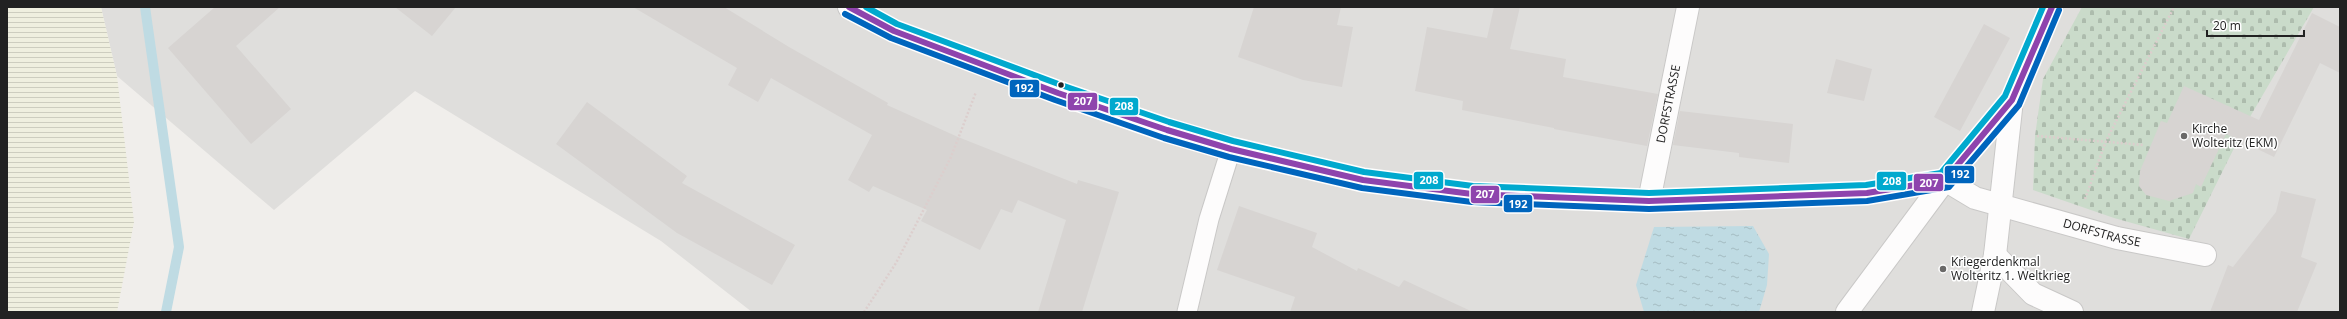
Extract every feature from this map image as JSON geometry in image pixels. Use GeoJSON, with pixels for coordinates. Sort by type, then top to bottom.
{"type":"FeatureCollection","features":[{"type":"Feature","properties":{"kind":"street"},"geometry":{"type":"LineString","coordinates":[[849,7],[894,31],[1065,95],[1231,149],[1363,180],[1472,194],[1649,201],[1868,193],[1945,180]]}},
{"type":"Feature","properties":{"kind":"street","name":"DORFSTRASSE"},"geometry":{"type":"LineString","coordinates":[[1649,201],[1688,7]]}},
{"type":"Feature","properties":{"kind":"street"},"geometry":{"type":"LineString","coordinates":[[1847,312],[1945,180],[2012,100],[2052,7]]}},
{"type":"Feature","properties":{"kind":"street"},"geometry":{"type":"LineString","coordinates":[[1983,312],[1994,255],[2001,204],[2012,100]]}},
{"type":"Feature","properties":{"kind":"street","name":"DORFSTRASSE"},"geometry":{"type":"LineString","coordinates":[[1945,180],[1975,198],[2001,204],[2116,238],[2205,255]]}},
{"type":"Feature","properties":{"kind":"street"},"geometry":{"type":"LineString","coordinates":[[1994,255],[2033,294],[2072,312]]}},
{"type":"Feature","properties":{"kind":"lane"},"geometry":{"type":"LineString","coordinates":[[1187,312],[1209,219],[1231,149]]}},
{"type":"Feature","properties":{"kind":"path"},"geometry":{"type":"LineString","coordinates":[[2073,225],[2082,207],[2106,141],[2174,7]]}},
{"type":"Feature","properties":{"kind":"path"},"geometry":{"type":"LineString","coordinates":[[864,312],[896,263],[951,157],[986,66]]}},
{"type":"Feature","properties":{"kind":"path"},"geometry":{"type":"LineString","coordinates":[[2009,133],[2144,145]]}},
{"type":"Feature","properties":{"kind":"shaded area"},"geometry":{"type":"Polygon","coordinates":[[[101,7],[2340,7],[2340,312],[752,312],[661,241],[415,91],[274,210],[117,76],[101,7]]]}},
{"type":"Feature","properties":{"kind":"green space"},"geometry":{"type":"Polygon","coordinates":[[[7,7],[101,7],[117,76],[134,222],[117,312],[7,312],[7,7]]]}},
{"type":"Feature","properties":{"kind":"green space"},"geometry":{"type":"Polygon","coordinates":[[[2082,7],[2314,7],[2247,122],[2189,239],[2114,218],[2033,190],[2035,136],[2043,79],[2082,7]]]}},
{"type":"Feature","properties":{"kind":"water"},"geometry":{"type":"Polygon","coordinates":[[[1753,226],[1769,254],[1767,285],[1759,312],[1644,312],[1636,285],[1654,227],[1753,226]]]}},
{"type":"Feature","properties":{"kind":"building"},"geometry":{"type":"Polygon","coordinates":[[[215,7],[280,7],[236,46],[291,109],[251,144],[168,48],[215,7]]]}},
{"type":"Feature","properties":{"kind":"building"},"geometry":{"type":"Polygon","coordinates":[[[395,7],[456,7],[432,36],[395,7]]]}},
{"type":"Feature","properties":{"kind":"building"},"geometry":{"type":"Polygon","coordinates":[[[633,7],[724,7],[789,47],[888,103],[887,105],[958,137],[1077,184],[1078,180],[1119,192],[1082,312],[1038,312],[1066,220],[1018,200],[1012,213],[1001,209],[980,250],[921,221],[927,210],[873,186],[869,192],[848,180],[872,135],[771,78],[758,102],[728,85],[737,68],[633,7]]]}},
{"type":"Feature","properties":{"kind":"building"},"geometry":{"type":"Polygon","coordinates":[[[1254,7],[1341,7],[1337,25],[1353,27],[1342,87],[1303,80],[1238,57],[1254,7]]]}},
{"type":"Feature","properties":{"kind":"building"},"geometry":{"type":"Polygon","coordinates":[[[1494,7],[1520,7],[1510,49],[1566,59],[1563,77],[1658,94],[1647,146],[1462,110],[1463,101],[1415,91],[1427,27],[1487,38],[1494,7]]]}},
{"type":"Feature","properties":{"kind":"building"},"geometry":{"type":"Polygon","coordinates":[[[2312,13],[2340,27],[2340,73],[2320,63],[2274,157],[2226,134],[2201,187],[2196,184],[2193,193],[2169,201],[2146,195],[2139,186],[2140,171],[2161,121],[2167,123],[2184,86],[2259,120],[2312,13]]]}},
{"type":"Feature","properties":{"kind":"building"},"geometry":{"type":"Polygon","coordinates":[[[1984,24],[2010,38],[1960,131],[1934,117],[1984,24]]]}},
{"type":"Feature","properties":{"kind":"building"},"geometry":{"type":"Polygon","coordinates":[[[1836,59],[1872,69],[1864,101],[1827,93],[1836,59]]]}},
{"type":"Feature","properties":{"kind":"building"},"geometry":{"type":"Polygon","coordinates":[[[587,102],[687,176],[682,183],[795,245],[772,285],[677,233],[556,144],[587,102]]]}},
{"type":"Feature","properties":{"kind":"building"},"geometry":{"type":"Polygon","coordinates":[[[1680,111],[1793,124],[1789,163],[1739,157],[1739,153],[1673,145],[1680,111]]]}},
{"type":"Feature","properties":{"kind":"building"},"geometry":{"type":"Polygon","coordinates":[[[2281,191],[2316,199],[2301,257],[2317,263],[2297,312],[2210,312],[2228,265],[2233,267],[2276,212],[2281,191]]]}},
{"type":"Feature","properties":{"kind":"building"},"geometry":{"type":"Polygon","coordinates":[[[1239,206],[1317,233],[1312,247],[1357,271],[1358,268],[1399,287],[1404,280],[1473,312],[1290,312],[1295,297],[1217,270],[1239,206]]]}},
{"type":"Feature","properties":{"kind":"waterway"},"geometry":{"type":"LineString","coordinates":[[145,7],[179,247],[166,312]]}},
{"type":"Feature","properties":{"kind":"transit line","name":"207"},"geometry":{"type":"LineString","coordinates":[[849,7],[894,31],[1058,93],[1167,130],[1231,149],[1363,180],[1472,194],[1649,201],[1867,193],[1945,180],[2012,100],[2052,7]]}},
{"type":"Feature","properties":{"kind":"transit line","name":"208"},"geometry":{"type":"LineString","coordinates":[[866,7],[897,24],[1061,85],[1169,122],[1233,141],[1364,172],[1473,186],[1649,193],[1866,185],[1941,173],[2005,96],[2043,7]]}},
{"type":"Feature","properties":{"kind":"transit line","name":"192"},"geometry":{"type":"LineString","coordinates":[[845,14],[891,38],[1055,100],[1164,138],[1229,157],[1362,188],[1472,202],[1649,209],[1867,201],[1949,187],[2019,105],[2059,10]]}},
{"type":"Feature","properties":{"kind":"place","name":"Kirche Wolteritz (EKM)"},"geometry":{"type":"Point","coordinates":[2184,136]}},
{"type":"Feature","properties":{"kind":"place","name":"Kriegerdenkmal Wolteritz 1. Weltkrieg"},"geometry":{"type":"Point","coordinates":[1943,269]}}]}
